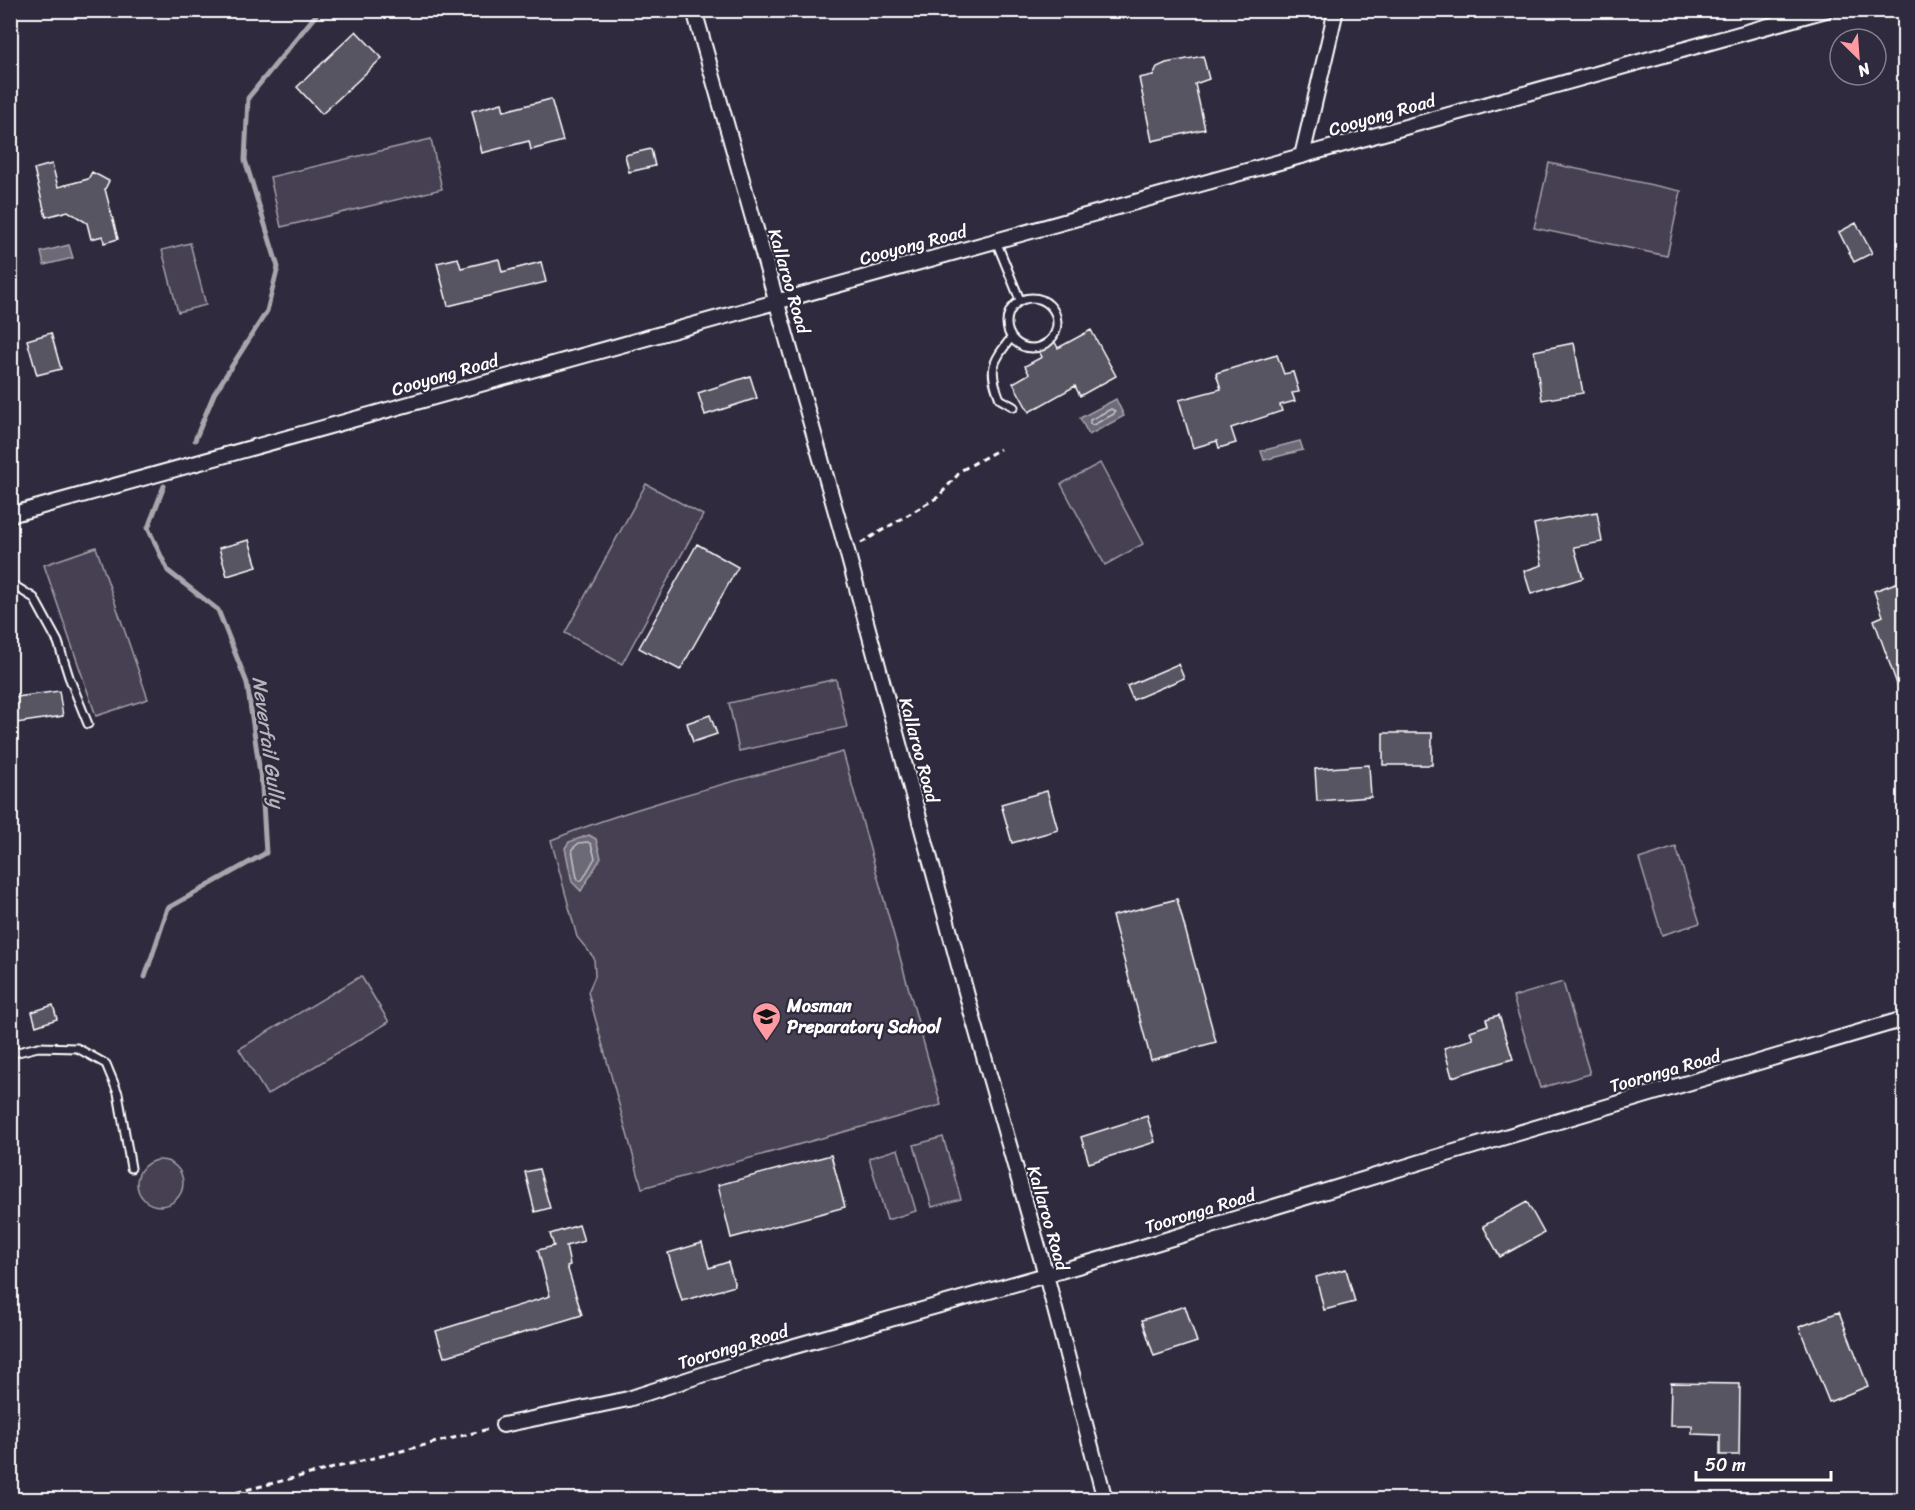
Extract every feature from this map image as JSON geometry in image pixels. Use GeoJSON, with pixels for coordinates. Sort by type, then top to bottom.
{"type":"FeatureCollection","features":[{"type":"Feature","properties":{"kind":"street","name":"Kallaroo Road"},"geometry":{"type":"LineString","coordinates":[[694,10],[847,551],[966,995],[1046,1275],[1105,1500]]}},
{"type":"Feature","properties":{"kind":"street"},"geometry":{"type":"LineString","coordinates":[[1302,156],[1336,10]]}},
{"type":"Feature","properties":{"kind":"street","name":"Cooyong Road"},"geometry":{"type":"LineString","coordinates":[[10,515],[1826,10]]}},
{"type":"Feature","properties":{"kind":"street","name":"Tooronga Road"},"geometry":{"type":"LineString","coordinates":[[503,1425],[628,1399],[764,1355],[1113,1256],[1455,1151],[1905,1019]]}},
{"type":"Feature","properties":{"kind":"lane"},"geometry":{"type":"LineString","coordinates":[[996,241],[1020,300]]}},
{"type":"Feature","properties":{"kind":"lane"},"geometry":{"type":"LineString","coordinates":[[1034,297],[1042,299],[1052,306],[1056,314],[1057,329],[1050,341],[1038,348],[1022,346],[1011,338],[1006,324],[1008,314],[1020,300],[1034,297]]}},
{"type":"Feature","properties":{"kind":"lane"},"geometry":{"type":"LineString","coordinates":[[1011,338],[993,365],[993,382],[1000,399],[1014,407]]}},
{"type":"Feature","properties":{"kind":"lane"},"geometry":{"type":"LineString","coordinates":[[10,583],[34,598],[58,642],[88,724]]}},
{"type":"Feature","properties":{"kind":"lane"},"geometry":{"type":"LineString","coordinates":[[10,1054],[38,1047],[76,1048],[106,1064],[118,1093],[131,1168]]}},
{"type":"Feature","properties":{"kind":"path"},"geometry":{"type":"LineString","coordinates":[[847,551],[939,497],[962,470],[1000,449]]}},
{"type":"Feature","properties":{"kind":"path"},"geometry":{"type":"LineString","coordinates":[[206,1500],[503,1425]]}},
{"type":"Feature","properties":{"kind":"shaded area"},"geometry":{"type":"Polygon","coordinates":[[[431,139],[442,189],[281,227],[270,177],[431,139]]]}},
{"type":"Feature","properties":{"kind":"shaded area"},"geometry":{"type":"Polygon","coordinates":[[[1549,163],[1681,191],[1667,256],[1534,228],[1549,163]]]}},
{"type":"Feature","properties":{"kind":"shaded area"},"geometry":{"type":"Polygon","coordinates":[[[190,243],[206,305],[178,312],[162,250],[190,243]]]}},
{"type":"Feature","properties":{"kind":"shaded area"},"geometry":{"type":"Polygon","coordinates":[[[1100,463],[1143,544],[1105,565],[1061,484],[1100,463]]]}},
{"type":"Feature","properties":{"kind":"shaded area"},"geometry":{"type":"Polygon","coordinates":[[[646,484],[703,515],[622,664],[565,633],[646,484]]]}},
{"type":"Feature","properties":{"kind":"shaded area"},"geometry":{"type":"Polygon","coordinates":[[[96,547],[148,699],[96,716],[44,565],[96,547]]]}},
{"type":"Feature","properties":{"kind":"shaded area"},"geometry":{"type":"Polygon","coordinates":[[[836,679],[847,727],[739,751],[729,703],[836,679]]]}},
{"type":"Feature","properties":{"kind":"shaded area"},"geometry":{"type":"Polygon","coordinates":[[[843,752],[941,1105],[642,1188],[588,992],[595,976],[594,958],[577,937],[551,840],[622,814],[843,752]]]}},
{"type":"Feature","properties":{"kind":"shaded area"},"geometry":{"type":"Polygon","coordinates":[[[1676,847],[1700,923],[1662,935],[1639,859],[1676,847]]]}},
{"type":"Feature","properties":{"kind":"shaded area"},"geometry":{"type":"Polygon","coordinates":[[[361,976],[389,1022],[267,1095],[239,1049],[361,976]]]}},
{"type":"Feature","properties":{"kind":"shaded area"},"geometry":{"type":"Polygon","coordinates":[[[1563,982],[1590,1074],[1540,1088],[1513,997],[1563,982]]]}},
{"type":"Feature","properties":{"kind":"shaded area"},"geometry":{"type":"Polygon","coordinates":[[[943,1137],[961,1199],[932,1207],[914,1145],[943,1137]]]}},
{"type":"Feature","properties":{"kind":"shaded area"},"geometry":{"type":"Polygon","coordinates":[[[898,1149],[916,1211],[887,1220],[869,1158],[898,1149]]]}},
{"type":"Feature","properties":{"kind":"shaded area"},"geometry":{"type":"Polygon","coordinates":[[[160,1160],[176,1167],[183,1183],[176,1199],[160,1206],[144,1199],[137,1183],[144,1167],[160,1160]]]}},
{"type":"Feature","properties":{"kind":"water"},"geometry":{"type":"Polygon","coordinates":[[[69,245],[73,258],[44,265],[41,252],[69,245]]]}},
{"type":"Feature","properties":{"kind":"water"},"geometry":{"type":"Polygon","coordinates":[[[1116,399],[1124,416],[1089,435],[1080,418],[1116,399]]]}},
{"type":"Feature","properties":{"kind":"water"},"geometry":{"type":"Polygon","coordinates":[[[1300,441],[1303,450],[1264,460],[1261,451],[1300,441]]]}},
{"type":"Feature","properties":{"kind":"water"},"geometry":{"type":"Polygon","coordinates":[[[589,835],[596,839],[601,858],[581,891],[572,882],[565,848],[569,842],[589,835]]]}},
{"type":"Feature","properties":{"kind":"building"},"geometry":{"type":"Polygon","coordinates":[[[356,31],[382,58],[322,114],[297,87],[356,31]]]}},
{"type":"Feature","properties":{"kind":"building"},"geometry":{"type":"Polygon","coordinates":[[[1203,56],[1209,79],[1195,84],[1205,129],[1152,141],[1139,78],[1153,75],[1157,67],[1166,63],[1203,56]]]}},
{"type":"Feature","properties":{"kind":"building"},"geometry":{"type":"Polygon","coordinates":[[[551,99],[563,141],[531,150],[529,141],[482,153],[472,111],[502,103],[504,111],[551,99]]]}},
{"type":"Feature","properties":{"kind":"building"},"geometry":{"type":"Polygon","coordinates":[[[651,149],[655,166],[629,172],[625,155],[651,149]]]}},
{"type":"Feature","properties":{"kind":"building"},"geometry":{"type":"Polygon","coordinates":[[[52,164],[58,187],[88,179],[92,172],[109,181],[105,189],[118,239],[104,243],[103,236],[91,239],[87,223],[68,211],[46,217],[34,169],[52,164]]]}},
{"type":"Feature","properties":{"kind":"building"},"geometry":{"type":"Polygon","coordinates":[[[1856,223],[1872,253],[1854,262],[1839,232],[1856,223]]]}},
{"type":"Feature","properties":{"kind":"building"},"geometry":{"type":"Polygon","coordinates":[[[458,258],[461,268],[499,259],[502,272],[541,262],[546,282],[448,306],[437,263],[458,258]]]}},
{"type":"Feature","properties":{"kind":"building"},"geometry":{"type":"Polygon","coordinates":[[[1091,330],[1116,376],[1080,396],[1075,386],[1029,412],[1013,383],[1029,374],[1025,366],[1042,357],[1035,344],[1051,335],[1058,348],[1091,330]]]}},
{"type":"Feature","properties":{"kind":"building"},"geometry":{"type":"Polygon","coordinates":[[[51,333],[61,369],[37,375],[27,340],[51,333]]]}},
{"type":"Feature","properties":{"kind":"building"},"geometry":{"type":"Polygon","coordinates":[[[1574,343],[1583,393],[1542,400],[1534,351],[1574,343]]]}},
{"type":"Feature","properties":{"kind":"building"},"geometry":{"type":"Polygon","coordinates":[[[1277,355],[1284,374],[1293,372],[1299,392],[1292,393],[1295,401],[1280,405],[1282,411],[1231,428],[1236,443],[1219,448],[1217,441],[1193,448],[1179,400],[1221,389],[1216,373],[1277,355]]]}},
{"type":"Feature","properties":{"kind":"building"},"geometry":{"type":"Polygon","coordinates":[[[750,376],[757,398],[705,415],[698,393],[750,376]]]}},
{"type":"Feature","properties":{"kind":"building"},"geometry":{"type":"Polygon","coordinates":[[[1597,512],[1602,542],[1574,547],[1583,578],[1531,594],[1524,571],[1542,565],[1534,524],[1597,512]]]}},
{"type":"Feature","properties":{"kind":"building"},"geometry":{"type":"Polygon","coordinates":[[[249,540],[257,567],[227,576],[219,548],[249,540]]]}},
{"type":"Feature","properties":{"kind":"building"},"geometry":{"type":"Polygon","coordinates":[[[697,544],[738,567],[680,670],[639,648],[697,544]]]}},
{"type":"Feature","properties":{"kind":"building"},"geometry":{"type":"Polygon","coordinates":[[[1896,583],[1905,601],[1905,700],[1903,701],[1874,620],[1883,616],[1874,591],[1896,583]]]}},
{"type":"Feature","properties":{"kind":"building"},"geometry":{"type":"Polygon","coordinates":[[[1178,664],[1184,678],[1133,700],[1127,686],[1178,664]]]}},
{"type":"Feature","properties":{"kind":"building"},"geometry":{"type":"Polygon","coordinates":[[[59,691],[63,716],[10,724],[10,698],[59,691]]]}},
{"type":"Feature","properties":{"kind":"building"},"geometry":{"type":"Polygon","coordinates":[[[710,715],[717,734],[693,742],[687,723],[710,715]]]}},
{"type":"Feature","properties":{"kind":"building"},"geometry":{"type":"Polygon","coordinates":[[[1383,733],[1432,733],[1432,765],[1383,765],[1383,733]]]}},
{"type":"Feature","properties":{"kind":"building"},"geometry":{"type":"Polygon","coordinates":[[[1369,765],[1371,797],[1317,801],[1315,769],[1369,765]]]}},
{"type":"Feature","properties":{"kind":"building"},"geometry":{"type":"Polygon","coordinates":[[[1047,791],[1058,830],[1012,843],[1001,804],[1047,791]]]}},
{"type":"Feature","properties":{"kind":"building"},"geometry":{"type":"Polygon","coordinates":[[[1177,899],[1216,1042],[1151,1060],[1112,916],[1177,899]]]}},
{"type":"Feature","properties":{"kind":"building"},"geometry":{"type":"Polygon","coordinates":[[[53,1005],[57,1019],[36,1026],[32,1012],[53,1005]]]}},
{"type":"Feature","properties":{"kind":"building"},"geometry":{"type":"Polygon","coordinates":[[[1499,1015],[1513,1059],[1452,1077],[1444,1048],[1473,1039],[1470,1031],[1488,1025],[1486,1019],[1499,1015]]]}},
{"type":"Feature","properties":{"kind":"building"},"geometry":{"type":"Polygon","coordinates":[[[1147,1116],[1155,1142],[1089,1163],[1081,1137],[1147,1116]]]}},
{"type":"Feature","properties":{"kind":"building"},"geometry":{"type":"Polygon","coordinates":[[[831,1155],[845,1207],[731,1238],[718,1185],[831,1155]]]}},
{"type":"Feature","properties":{"kind":"building"},"geometry":{"type":"Polygon","coordinates":[[[539,1169],[550,1208],[535,1212],[525,1172],[539,1169]]]}},
{"type":"Feature","properties":{"kind":"building"},"geometry":{"type":"Polygon","coordinates":[[[1527,1202],[1544,1233],[1500,1257],[1483,1226],[1527,1202]]]}},
{"type":"Feature","properties":{"kind":"building"},"geometry":{"type":"Polygon","coordinates":[[[579,1225],[584,1241],[566,1246],[570,1265],[567,1266],[582,1315],[444,1357],[436,1331],[550,1296],[538,1250],[554,1246],[550,1234],[579,1225]]]}},
{"type":"Feature","properties":{"kind":"building"},"geometry":{"type":"Polygon","coordinates":[[[702,1243],[709,1268],[728,1262],[735,1286],[682,1301],[668,1253],[702,1243]]]}},
{"type":"Feature","properties":{"kind":"building"},"geometry":{"type":"Polygon","coordinates":[[[1346,1269],[1355,1302],[1324,1310],[1316,1277],[1346,1269]]]}},
{"type":"Feature","properties":{"kind":"building"},"geometry":{"type":"Polygon","coordinates":[[[1185,1306],[1197,1342],[1154,1356],[1142,1320],[1185,1306]]]}},
{"type":"Feature","properties":{"kind":"building"},"geometry":{"type":"Polygon","coordinates":[[[1839,1312],[1868,1386],[1829,1402],[1799,1327],[1839,1312]]]}},
{"type":"Feature","properties":{"kind":"building"},"geometry":{"type":"Polygon","coordinates":[[[1671,1383],[1740,1384],[1739,1455],[1720,1455],[1720,1435],[1692,1434],[1692,1426],[1670,1426],[1671,1383]]]}},
{"type":"Feature","properties":{"kind":"waterway","name":"Neverfail Gully"},"geometry":{"type":"LineString","coordinates":[[195,440],[214,394],[267,311],[278,267],[245,160],[248,98],[320,10]]}},
{"type":"Feature","properties":{"kind":"waterway","name":"Neverfail Gully"},"geometry":{"type":"LineString","coordinates":[[145,977],[168,908],[266,853],[262,787],[247,683],[218,610],[168,571],[148,528],[164,486]]}},
{"type":"Feature","properties":{"kind":"place","name":"Mosman Preparatory School"},"geometry":{"type":"Point","coordinates":[766,1042]}}]}
